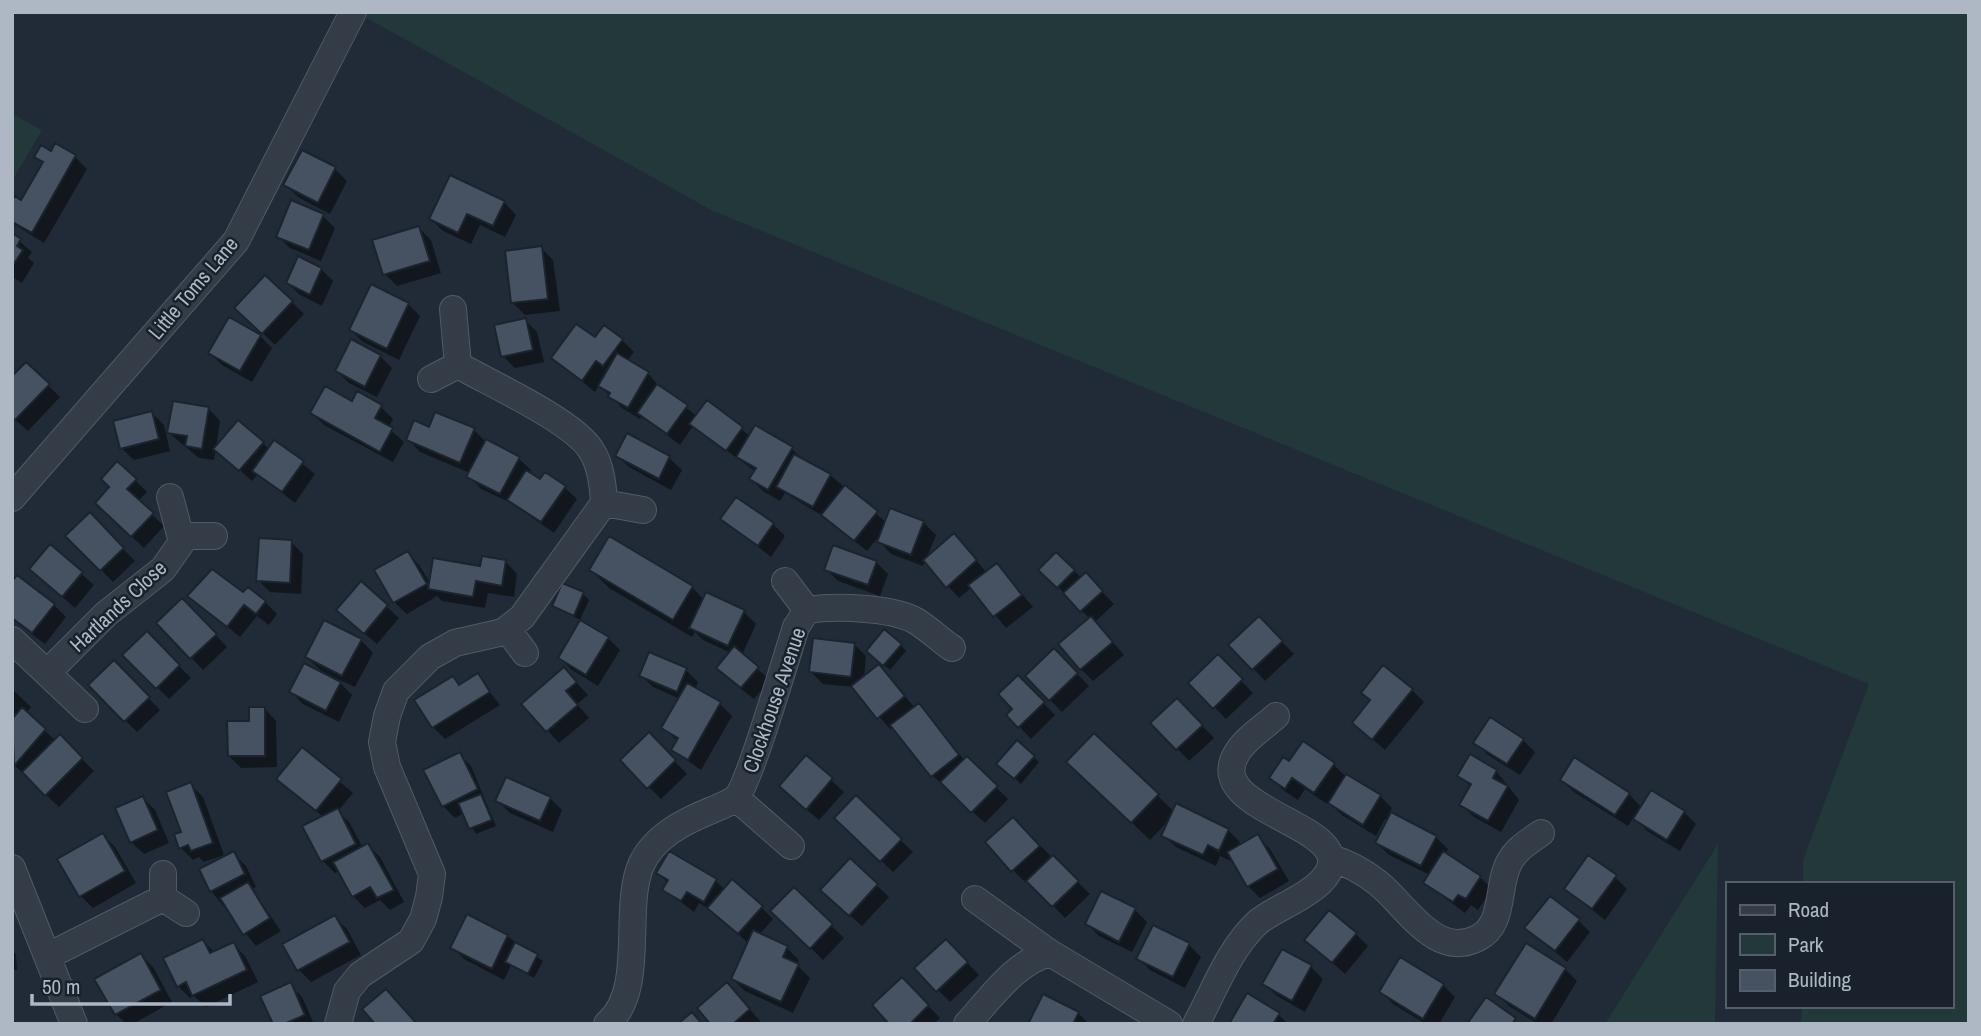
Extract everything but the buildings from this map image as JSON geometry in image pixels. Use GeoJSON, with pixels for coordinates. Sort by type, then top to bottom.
{"type":"FeatureCollection","features":[{"type":"Feature","properties":{"kind":"street","name":"Little Toms Lane"},"geometry":{"type":"LineString","coordinates":[[12,498],[236,241],[353,12]]}},
{"type":"Feature","properties":{"kind":"street"},"geometry":{"type":"LineString","coordinates":[[453,309],[458,365]]}},
{"type":"Feature","properties":{"kind":"street"},"geometry":{"type":"LineString","coordinates":[[431,379],[458,365]]}},
{"type":"Feature","properties":{"kind":"street"},"geometry":{"type":"LineString","coordinates":[[338,1024],[347,991],[360,975],[411,941],[423,919],[429,897],[432,874],[387,766],[382,742],[396,691],[430,657],[455,643],[507,629],[522,617],[604,503],[603,482],[591,450],[574,431],[458,365]]}},
{"type":"Feature","properties":{"kind":"street"},"geometry":{"type":"LineString","coordinates":[[170,496],[182,536],[214,536]]}},
{"type":"Feature","properties":{"kind":"street"},"geometry":{"type":"LineString","coordinates":[[604,503],[643,510]]}},
{"type":"Feature","properties":{"kind":"street","name":"Hartlands Close"},"geometry":{"type":"LineString","coordinates":[[47,673],[106,614],[163,569],[183,542],[182,536]]}},
{"type":"Feature","properties":{"kind":"street","name":"Clockhouse Avenue"},"geometry":{"type":"LineString","coordinates":[[785,581],[807,610]]}},
{"type":"Feature","properties":{"kind":"street","name":"Clockhouse Avenue"},"geometry":{"type":"LineString","coordinates":[[607,1024],[624,1000],[636,885],[642,863],[656,845],[680,824],[736,798],[747,782],[754,751],[796,627],[807,610],[828,607],[885,612],[915,620],[952,648]]}},
{"type":"Feature","properties":{"kind":"street"},"geometry":{"type":"LineString","coordinates":[[507,629],[525,653]]}},
{"type":"Feature","properties":{"kind":"street"},"geometry":{"type":"LineString","coordinates":[[12,640],[85,709]]}},
{"type":"Feature","properties":{"kind":"street"},"geometry":{"type":"LineString","coordinates":[[1196,1024],[1238,946],[1258,922],[1315,886],[1329,871],[1331,858],[1324,845],[1242,793],[1234,778],[1232,767],[1237,752],[1276,716]]}},
{"type":"Feature","properties":{"kind":"street"},"geometry":{"type":"LineString","coordinates":[[736,798],[791,846]]}},
{"type":"Feature","properties":{"kind":"street"},"geometry":{"type":"LineString","coordinates":[[1331,858],[1347,863],[1377,883],[1428,933],[1443,941],[1462,942],[1487,932],[1498,906],[1508,863],[1519,849],[1541,832]]}},
{"type":"Feature","properties":{"kind":"street"},"geometry":{"type":"LineString","coordinates":[[12,868],[74,1024]]}},
{"type":"Feature","properties":{"kind":"street"},"geometry":{"type":"LineString","coordinates":[[48,956],[163,886],[186,913]]}},
{"type":"Feature","properties":{"kind":"street"},"geometry":{"type":"LineString","coordinates":[[975,899],[1050,953],[1169,1024]]}},
{"type":"Feature","properties":{"kind":"street"},"geometry":{"type":"LineString","coordinates":[[967,1024],[1021,967],[1036,956],[1050,953]]}},
{"type":"Feature","properties":{"kind":"green space"},"geometry":{"type":"Polygon","coordinates":[[[356,12],[1969,12],[1969,1024],[1801,1024],[1802,1008],[1953,1008],[1953,882],[1803,882],[1803,860],[1869,684],[713,211],[356,12]]]}},
{"type":"Feature","properties":{"kind":"green space"},"geometry":{"type":"Polygon","coordinates":[[[12,114],[42,130],[12,181],[12,114]]]}},
{"type":"Feature","properties":{"kind":"green space"},"geometry":{"type":"Polygon","coordinates":[[[1718,844],[1715,1024],[1605,1024],[1718,844]]]}}]}
